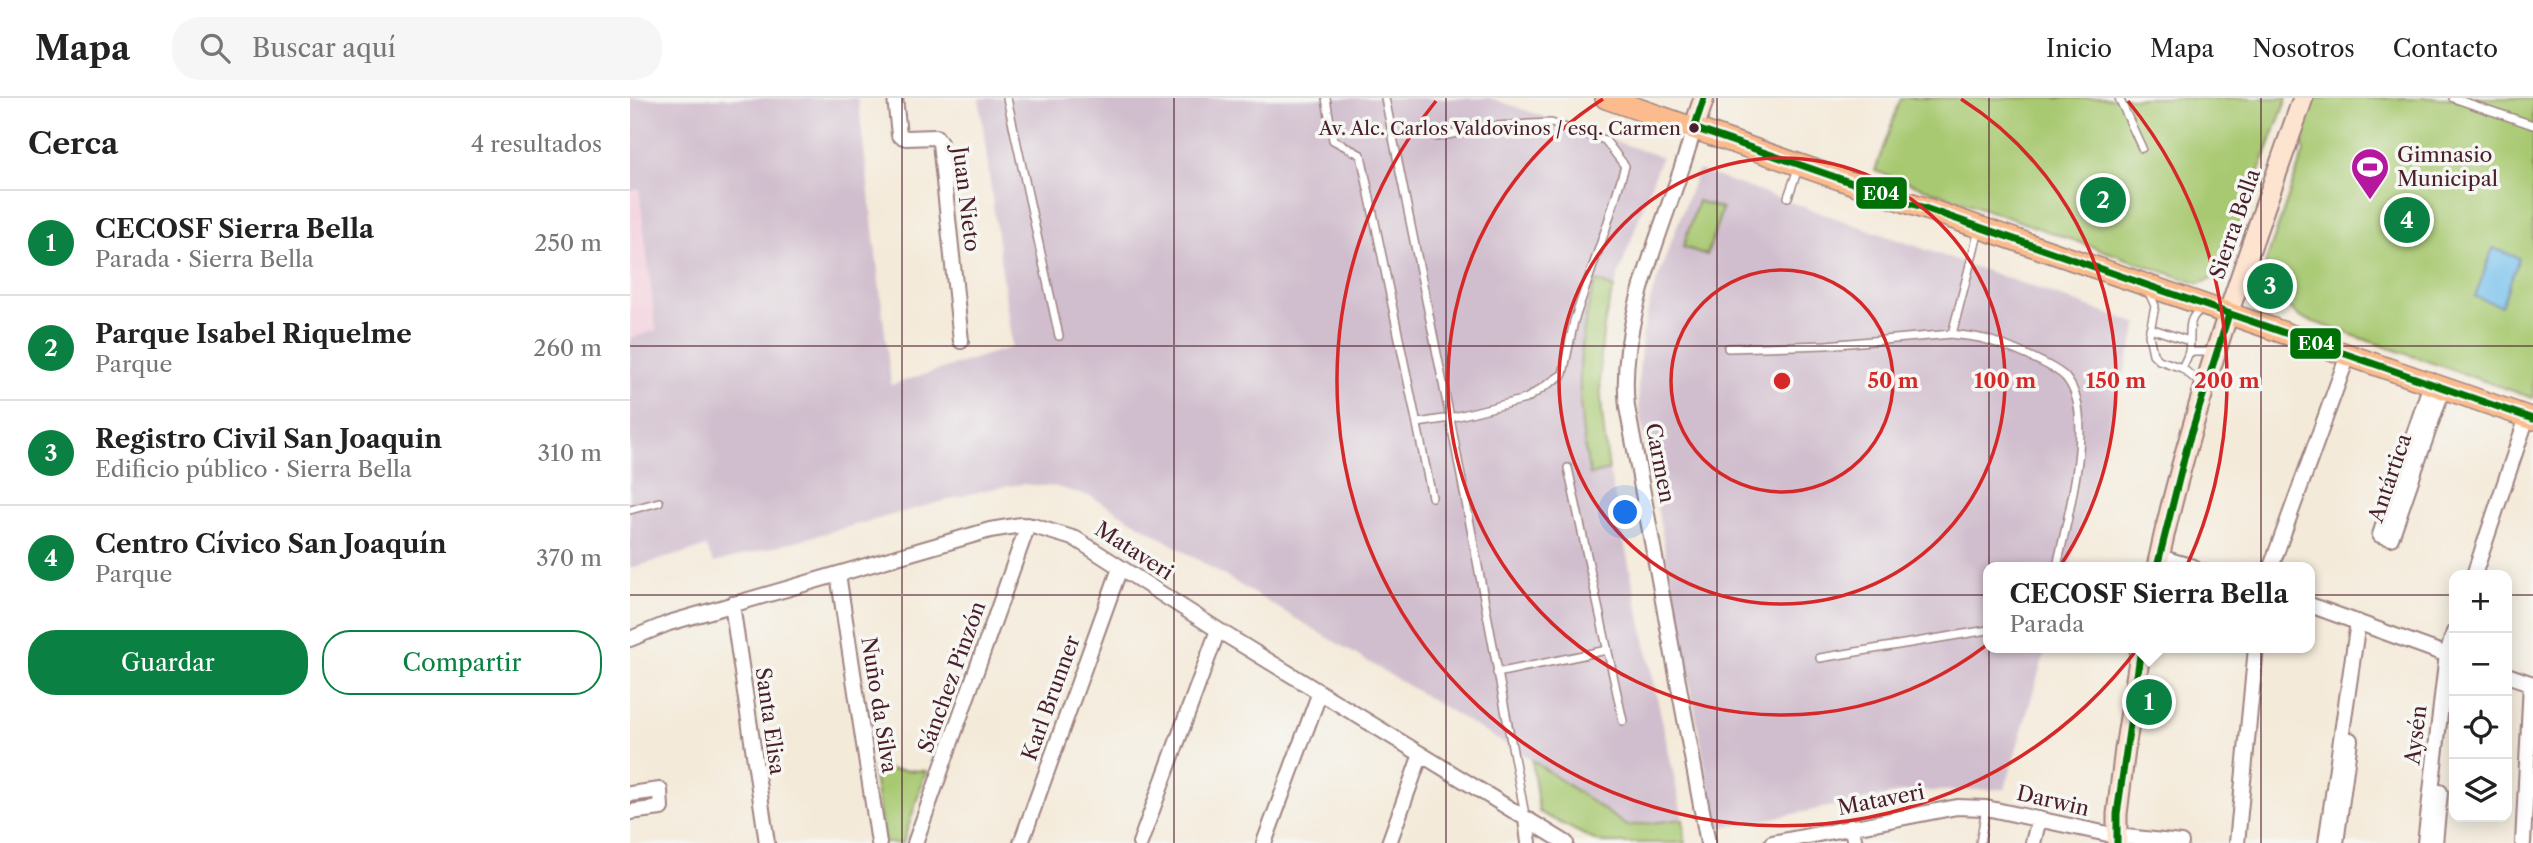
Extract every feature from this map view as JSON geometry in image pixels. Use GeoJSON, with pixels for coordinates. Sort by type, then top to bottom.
{"type":"FeatureCollection","features":[{"type":"Feature","properties":{"kind":"main road"},"geometry":{"type":"LineString","coordinates":[[1606,98],[2437,386],[2531,422]]}},
{"type":"Feature","properties":{"kind":"street","name":"Juan Nieto"},"geometry":{"type":"LineString","coordinates":[[895,98],[900,135],[906,138],[936,137],[940,143],[961,341]]}},
{"type":"Feature","properties":{"kind":"street","name":"Carmen"},"geometry":{"type":"LineString","coordinates":[[1704,98],[1634,312],[1626,355],[1625,382],[1629,421],[1708,843]]}},
{"type":"Feature","properties":{"kind":"street","name":"Sierra Bella"},"geometry":{"type":"LineString","coordinates":[[2158,562],[2204,387],[2303,98]]}},
{"type":"Feature","properties":{"kind":"street"},"geometry":{"type":"LineString","coordinates":[[2272,562],[2348,355]]}},
{"type":"Feature","properties":{"kind":"street","name":"Antártica"},"geometry":{"type":"LineString","coordinates":[[2437,386],[2391,538],[2380,535],[2437,386]]}},
{"type":"Feature","properties":{"kind":"street"},"geometry":{"type":"LineString","coordinates":[[2475,570],[2531,422]]}},
{"type":"Feature","properties":{"kind":"street"},"geometry":{"type":"LineString","coordinates":[[2484,570],[2531,422]]}},
{"type":"Feature","properties":{"kind":"street","name":"Mataveri"},"geometry":{"type":"LineString","coordinates":[[630,639],[669,623],[990,530],[1028,525],[1066,535],[1566,843]]}},
{"type":"Feature","properties":{"kind":"street","name":"Sánchez Pinzón"},"geometry":{"type":"LineString","coordinates":[[915,843],[1028,525]]}},
{"type":"Feature","properties":{"kind":"street","name":"Karl Brunner"},"geometry":{"type":"LineString","coordinates":[[1021,843],[1120,568]]}},
{"type":"Feature","properties":{"kind":"street","name":"Nuño da Silva"},"geometry":{"type":"LineString","coordinates":[[838,574],[879,843]]}},
{"type":"Feature","properties":{"kind":"street","name":"Santa Elisa"},"geometry":{"type":"LineString","coordinates":[[732,604],[767,843]]}},
{"type":"Feature","properties":{"kind":"street"},"geometry":{"type":"LineString","coordinates":[[2315,607],[2449,657]]}},
{"type":"Feature","properties":{"kind":"street"},"geometry":{"type":"LineString","coordinates":[[2326,843],[2362,624]]}},
{"type":"Feature","properties":{"kind":"street"},"geometry":{"type":"LineString","coordinates":[[2336,843],[2362,624]]}},
{"type":"Feature","properties":{"kind":"street"},"geometry":{"type":"LineString","coordinates":[[1140,843],[1218,630]]}},
{"type":"Feature","properties":{"kind":"street"},"geometry":{"type":"LineString","coordinates":[[2117,840],[2125,749],[2140,653]]}},
{"type":"Feature","properties":{"kind":"street"},"geometry":{"type":"LineString","coordinates":[[2229,843],[2248,653]]}},
{"type":"Feature","properties":{"kind":"street"},"geometry":{"type":"LineString","coordinates":[[2237,843],[2256,653]]}},
{"type":"Feature","properties":{"kind":"street"},"geometry":{"type":"LineString","coordinates":[[2512,677],[2532,684],[2523,843]]}},
{"type":"Feature","properties":{"kind":"street","name":"Aysén"},"geometry":{"type":"LineString","coordinates":[[2425,843],[2449,679]]}},
{"type":"Feature","properties":{"kind":"street","name":"Aysén"},"geometry":{"type":"LineString","coordinates":[[2435,843],[2449,691]]}},
{"type":"Feature","properties":{"kind":"street"},"geometry":{"type":"LineString","coordinates":[[1264,843],[1320,692]]}},
{"type":"Feature","properties":{"kind":"street"},"geometry":{"type":"LineString","coordinates":[[1389,843],[1421,754]]}},
{"type":"Feature","properties":{"kind":"street"},"geometry":{"type":"LineString","coordinates":[[630,794],[660,790],[661,808],[630,812]]}},
{"type":"Feature","properties":{"kind":"street","name":"Mataveri"},"geometry":{"type":"LineString","coordinates":[[1772,843],[1956,807],[1992,809]]}},
{"type":"Feature","properties":{"kind":"street","name":"Darwin"},"geometry":{"type":"LineString","coordinates":[[1992,809],[2117,840],[2181,843]]}},
{"type":"Feature","properties":{"kind":"street"},"geometry":{"type":"LineString","coordinates":[[1526,819],[1529,843]]}},
{"type":"Feature","properties":{"kind":"street"},"geometry":{"type":"LineString","coordinates":[[2033,843],[2039,819]]}},
{"type":"Feature","properties":{"kind":"street"},"geometry":{"type":"LineString","coordinates":[[1851,826],[1854,843]]}},
{"type":"Feature","properties":{"kind":"street"},"geometry":{"type":"LineString","coordinates":[[2532,843],[2533,828]]}},
{"type":"Feature","properties":{"kind":"lane"},"geometry":{"type":"LineString","coordinates":[[1007,98],[1059,336]]}},
{"type":"Feature","properties":{"kind":"lane"},"geometry":{"type":"LineString","coordinates":[[1326,98],[1334,139],[1361,155],[1432,497]]}},
{"type":"Feature","properties":{"kind":"lane"},"geometry":{"type":"LineString","coordinates":[[1385,98],[1450,418],[1526,819]]}},
{"type":"Feature","properties":{"kind":"lane"},"geometry":{"type":"LineString","coordinates":[[2119,98],[2142,148]]}},
{"type":"Feature","properties":{"kind":"lane"},"geometry":{"type":"LineString","coordinates":[[2452,98],[2533,125]]}},
{"type":"Feature","properties":{"kind":"lane"},"geometry":{"type":"LineString","coordinates":[[1418,423],[1526,399],[1563,374],[1574,321],[1625,166],[1605,140],[1551,123],[1495,126],[1436,137]]}},
{"type":"Feature","properties":{"kind":"lane"},"geometry":{"type":"LineString","coordinates":[[1788,197],[1800,165]]}},
{"type":"Feature","properties":{"kind":"lane"},"geometry":{"type":"LineString","coordinates":[[1952,334],[1979,227]]}},
{"type":"Feature","properties":{"kind":"lane"},"geometry":{"type":"LineString","coordinates":[[2146,285],[2155,306],[2149,335],[2153,354],[2160,360],[2182,368],[2204,387]]}},
{"type":"Feature","properties":{"kind":"lane"},"geometry":{"type":"LineString","coordinates":[[2182,368],[2189,352],[2189,328],[2193,317],[2198,310],[2207,306]]}},
{"type":"Feature","properties":{"kind":"lane"},"geometry":{"type":"LineString","coordinates":[[2150,328],[2189,341]]}},
{"type":"Feature","properties":{"kind":"lane"},"geometry":{"type":"LineString","coordinates":[[1728,348],[1826,345],[1952,334],[1984,339],[2056,369],[2068,379],[2080,411],[2080,448],[2058,562]]}},
{"type":"Feature","properties":{"kind":"lane"},"geometry":{"type":"LineString","coordinates":[[2189,352],[2216,352]]}},
{"type":"Feature","properties":{"kind":"lane"},"geometry":{"type":"LineString","coordinates":[[1569,468],[1623,721]]}},
{"type":"Feature","properties":{"kind":"lane"},"geometry":{"type":"LineString","coordinates":[[630,510],[659,502]]}},
{"type":"Feature","properties":{"kind":"lane"},"geometry":{"type":"LineString","coordinates":[[1820,659],[1983,631]]}},
{"type":"Feature","properties":{"kind":"lane"},"geometry":{"type":"LineString","coordinates":[[1497,673],[1607,650]]}},
{"type":"Feature","properties":{"kind":"lane"},"geometry":{"type":"LineString","coordinates":[[1980,843],[1992,809]]}},
{"type":"Feature","properties":{"kind":"shaded area"},"geometry":{"type":"Polygon","coordinates":[[[630,98],[858,98],[891,385],[1012,347],[979,98],[1490,98],[1661,157],[1614,288],[1596,281],[1590,299],[1583,335],[1583,437],[1589,474],[1609,470],[1683,819],[1627,826],[1532,760],[1108,506],[1092,497],[1057,487],[1022,484],[989,489],[714,563],[706,547],[630,568],[630,338],[656,330],[639,189],[630,191],[630,98]]]}},
{"type":"Feature","properties":{"kind":"shaded area"},"geometry":{"type":"Polygon","coordinates":[[[1698,170],[2138,324],[2070,562],[1983,562],[1983,653],[2045,653],[2005,789],[1904,792],[1717,829],[1639,410],[1642,336],[1652,294],[1698,170]]]}},
{"type":"Feature","properties":{"kind":"shaded area"},"geometry":{"type":"Polygon","coordinates":[[[639,188],[656,330],[630,338],[630,191],[639,188]]]}},
{"type":"Feature","properties":{"kind":"green space"},"geometry":{"type":"Polygon","coordinates":[[[1901,98],[2287,98],[2219,276],[2199,284],[1875,171],[1901,98]]]}},
{"type":"Feature","properties":{"kind":"green space"},"geometry":{"type":"Polygon","coordinates":[[[2313,98],[2533,98],[2533,398],[2300,317],[2288,306],[2264,297],[2257,288],[2304,151],[2300,132],[2313,98]]]}},
{"type":"Feature","properties":{"kind":"green space"},"geometry":{"type":"Polygon","coordinates":[[[1698,201],[1722,209],[1707,255],[1683,247],[1698,201]]]}},
{"type":"Feature","properties":{"kind":"green space"},"geometry":{"type":"Polygon","coordinates":[[[1596,281],[1614,288],[1603,333],[1600,378],[1609,470],[1590,475],[1582,427],[1580,378],[1584,329],[1596,281]]]}},
{"type":"Feature","properties":{"kind":"green space"},"geometry":{"type":"Polygon","coordinates":[[[1532,760],[1627,826],[1683,819],[1685,843],[1604,843],[1539,812],[1532,760]]]}},
{"type":"Feature","properties":{"kind":"green space"},"geometry":{"type":"Polygon","coordinates":[[[873,769],[926,771],[903,843],[884,843],[873,769]]]}},
{"type":"Feature","properties":{"kind":"water"},"geometry":{"type":"Polygon","coordinates":[[[2493,248],[2519,258],[2501,306],[2475,297],[2493,248]]]}},
{"type":"Feature","properties":{"kind":"transit line","name":"E04"},"geometry":{"type":"LineString","coordinates":[[1704,98],[1694,128],[2533,419]]}},
{"type":"Feature","properties":{"kind":"transit line","name":"E04"},"geometry":{"type":"LineString","coordinates":[[2158,562],[2188,443],[2229,314]]}},
{"type":"Feature","properties":{"kind":"transit line","name":"E04"},"geometry":{"type":"LineString","coordinates":[[2117,843],[2117,814],[2140,653]]}},
{"type":"Feature","properties":{"kind":"place","name":"Av. Alc. Carlos Valdovinos / esq. Carmen"},"geometry":{"type":"Point","coordinates":[1694,128]}},
{"type":"Feature","properties":{"kind":"place","name":"Parque Isabel Riquelme"},"geometry":{"type":"Point","coordinates":[2103,200]}},
{"type":"Feature","properties":{"kind":"place","name":"Gimnasio Municipal"},"geometry":{"type":"Point","coordinates":[2370,201]}},
{"type":"Feature","properties":{"kind":"place","name":"Centro Cívico San Joaquín"},"geometry":{"type":"Point","coordinates":[2407,220]}},
{"type":"Feature","properties":{"kind":"place","name":"Registro Civil San Joaquin"},"geometry":{"type":"Point","coordinates":[2270,286]}},
{"type":"Feature","properties":{"kind":"place","name":"CECOSF Sierra Bella"},"geometry":{"type":"Point","coordinates":[2149,702]}}]}
